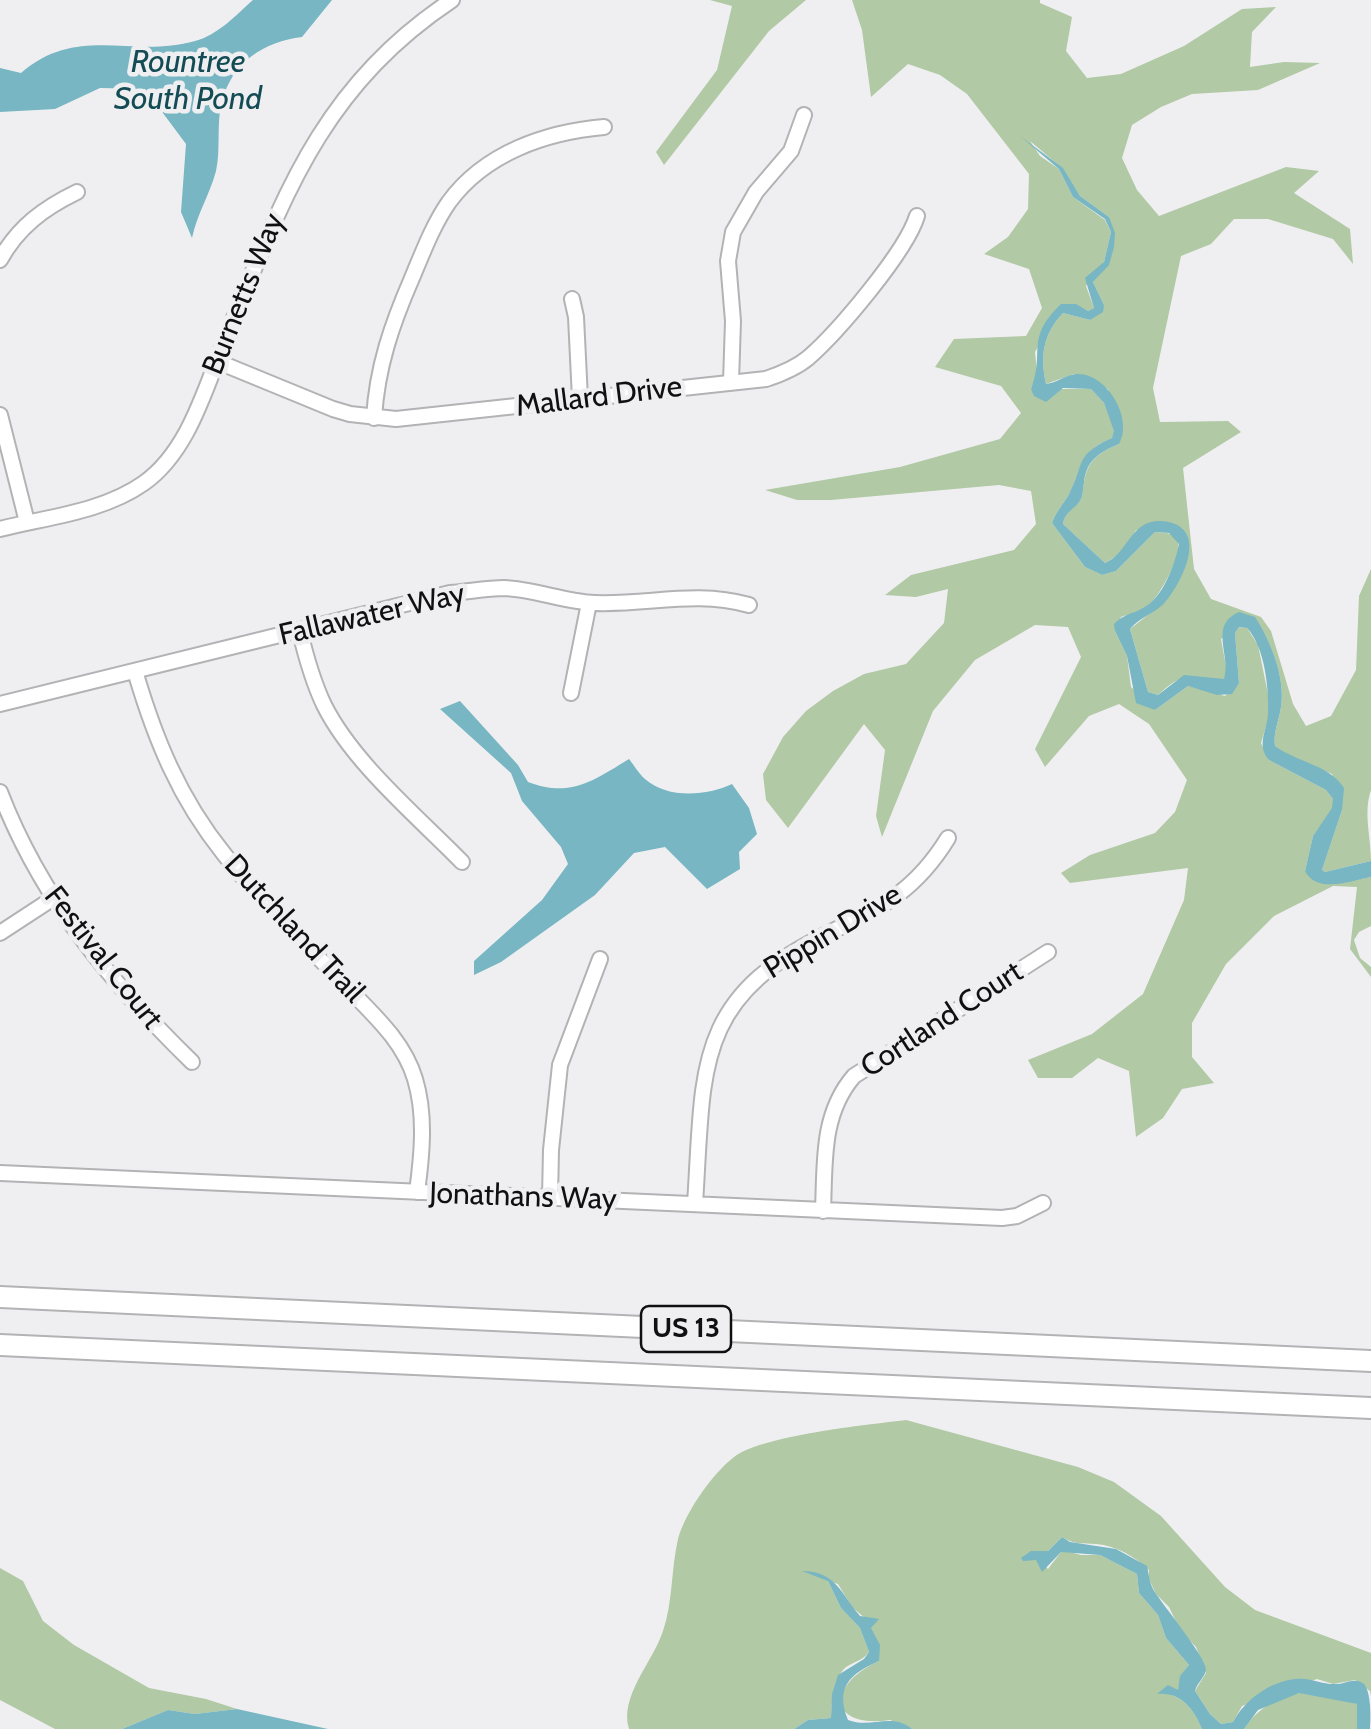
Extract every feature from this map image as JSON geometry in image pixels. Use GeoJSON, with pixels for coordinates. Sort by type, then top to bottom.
{"type":"FeatureCollection","features":[{"type":"Feature","properties":{"kind":"highway","name":"US 13"},"geometry":{"type":"LineString","coordinates":[[0,1298],[1371,1361]]}},
{"type":"Feature","properties":{"kind":"highway","name":"US 13"},"geometry":{"type":"LineString","coordinates":[[0,1344],[1371,1408]]}},
{"type":"Feature","properties":{"kind":"street","name":"Burnetts Way"},"geometry":{"type":"LineString","coordinates":[[0,529],[99,504],[143,484],[156,473],[181,441],[284,196],[314,140],[360,79],[387,51],[452,0]]}},
{"type":"Feature","properties":{"kind":"street"},"geometry":{"type":"LineString","coordinates":[[731,382],[733,320],[728,262],[733,232],[756,192],[791,151],[804,115]]}},
{"type":"Feature","properties":{"kind":"street"},"geometry":{"type":"LineString","coordinates":[[374,418],[388,336],[449,202],[480,171],[517,149],[567,132],[604,127]]}},
{"type":"Feature","properties":{"kind":"street"},"geometry":{"type":"LineString","coordinates":[[0,260],[16,234],[33,218],[77,192]]}},
{"type":"Feature","properties":{"kind":"street","name":"Mallard Drive"},"geometry":{"type":"LineString","coordinates":[[216,361],[333,409],[374,418],[416,418],[766,379],[810,356],[896,256],[910,236],[917,216]]}},
{"type":"Feature","properties":{"kind":"street"},"geometry":{"type":"LineString","coordinates":[[572,298],[580,399]]}},
{"type":"Feature","properties":{"kind":"street"},"geometry":{"type":"LineString","coordinates":[[0,416],[27,522]]}},
{"type":"Feature","properties":{"kind":"street","name":"Fallawater Way"},"geometry":{"type":"LineString","coordinates":[[0,704],[450,593],[504,588],[589,603],[638,604],[694,596],[748,605]]}},
{"type":"Feature","properties":{"kind":"street"},"geometry":{"type":"LineString","coordinates":[[571,693],[589,603]]}},
{"type":"Feature","properties":{"kind":"street"},"geometry":{"type":"LineString","coordinates":[[300,632],[325,708],[345,739],[462,862]]}},
{"type":"Feature","properties":{"kind":"street","name":"Dutchland Trail"},"geometry":{"type":"LineString","coordinates":[[135,671],[160,751],[202,826],[255,891],[386,1028],[407,1060],[419,1096],[422,1129],[417,1192]]}},
{"type":"Feature","properties":{"kind":"street","name":"Festival Court"},"geometry":{"type":"LineString","coordinates":[[0,792],[52,900],[108,974],[192,1062]]}},
{"type":"Feature","properties":{"kind":"street","name":"Pippin Drive"},"geometry":{"type":"LineString","coordinates":[[694,1204],[709,1056],[726,1013],[768,966],[897,898],[922,875],[948,838]]}},
{"type":"Feature","properties":{"kind":"street"},"geometry":{"type":"LineString","coordinates":[[0,933],[52,900]]}},
{"type":"Feature","properties":{"kind":"street","name":"Cortland Court"},"geometry":{"type":"LineString","coordinates":[[822,1211],[830,1117],[854,1076],[1048,952]]}},
{"type":"Feature","properties":{"kind":"street"},"geometry":{"type":"LineString","coordinates":[[550,1198],[560,1065],[600,960]]}},
{"type":"Feature","properties":{"kind":"street","name":"Jonathans Way"},"geometry":{"type":"LineString","coordinates":[[0,1173],[1002,1218],[1044,1204]]}},
{"type":"Feature","properties":{"kind":"green space"},"geometry":{"type":"Polygon","coordinates":[[[710,0],[806,0],[769,31],[664,165],[656,152],[717,70],[732,6],[710,0]]]}},
{"type":"Feature","properties":{"kind":"green space"},"geometry":{"type":"Polygon","coordinates":[[[852,0],[1040,0],[1072,17],[1066,51],[1087,78],[1121,74],[1184,46],[1242,9],[1276,7],[1252,32],[1250,67],[1284,62],[1320,63],[1258,90],[1192,94],[1161,107],[1132,125],[1122,158],[1137,190],[1159,216],[1286,167],[1319,171],[1294,193],[1350,229],[1353,264],[1333,239],[1268,219],[1234,219],[1211,244],[1181,256],[1153,388],[1160,422],[1228,421],[1241,432],[1183,468],[1194,569],[1211,599],[1261,617],[1271,631],[1293,704],[1306,726],[1331,716],[1356,670],[1359,596],[1371,569],[1371,790],[1367,816],[1371,861],[1322,870],[1342,810],[1332,774],[1291,758],[1275,746],[1282,696],[1279,672],[1254,617],[1239,627],[1247,628],[1258,645],[1268,694],[1268,720],[1261,743],[1269,760],[1326,790],[1333,799],[1333,808],[1313,836],[1305,871],[1345,882],[1371,877],[1371,926],[1354,940],[1360,958],[1371,967],[1371,977],[1350,949],[1357,887],[1333,886],[1274,916],[1226,964],[1192,1023],[1192,1057],[1214,1083],[1182,1089],[1163,1118],[1136,1137],[1129,1071],[1098,1058],[1072,1078],[1038,1078],[1028,1060],[1092,1034],[1143,994],[1184,900],[1188,868],[1070,883],[1061,873],[1090,855],[1155,833],[1175,812],[1187,780],[1149,724],[1119,704],[1089,716],[1045,767],[1035,749],[1081,657],[1068,627],[1035,625],[975,660],[933,711],[882,837],[876,816],[885,750],[864,724],[788,828],[766,800],[763,774],[783,737],[806,711],[864,674],[906,664],[944,623],[948,589],[916,597],[885,595],[911,575],[1014,550],[1036,524],[1031,491],[999,485],[831,500],[797,500],[765,490],[900,467],[1000,439],[1021,413],[1001,386],[935,367],[954,339],[1026,336],[1042,308],[1029,269],[984,254],[1008,237],[1028,209],[1029,174],[967,94],[940,75],[908,64],[871,97],[862,30],[852,0]],[[1030,141],[1040,156],[1059,169],[1073,197],[1105,220],[1111,232],[1104,262],[1086,286],[1094,308],[1088,311],[1062,304],[1035,352],[1037,372],[1031,389],[1091,389],[1104,403],[1115,431],[1112,438],[1087,455],[1052,523],[1085,567],[1102,575],[1116,571],[1155,532],[1177,539],[1175,563],[1160,591],[1147,606],[1121,617],[1115,631],[1127,656],[1131,687],[1155,710],[1188,686],[1225,696],[1239,683],[1235,633],[1239,627],[1221,639],[1227,672],[1224,679],[1184,678],[1158,695],[1148,692],[1130,629],[1167,600],[1186,533],[1136,530],[1121,553],[1105,563],[1063,524],[1082,498],[1091,463],[1119,444],[1108,389],[1074,374],[1046,384],[1045,346],[1063,313],[1090,320],[1104,305],[1093,282],[1106,266],[1112,238],[1109,217],[1080,196],[1063,169],[1030,141]]]}},
{"type":"Feature","properties":{"kind":"green space"},"geometry":{"type":"Polygon","coordinates":[[[906,1420],[1078,1467],[1114,1482],[1161,1516],[1225,1587],[1255,1610],[1371,1653],[1371,1696],[1355,1680],[1333,1684],[1317,1679],[1242,1706],[1233,1722],[1221,1724],[1195,1691],[1206,1673],[1196,1647],[1156,1594],[1149,1570],[1118,1549],[1062,1537],[1048,1551],[1031,1551],[1048,1569],[1066,1551],[1100,1555],[1137,1574],[1139,1593],[1158,1615],[1166,1638],[1189,1665],[1178,1690],[1165,1693],[1188,1706],[1202,1729],[912,1729],[890,1720],[855,1718],[845,1712],[841,1703],[843,1693],[862,1671],[879,1661],[866,1619],[852,1607],[838,1584],[828,1581],[841,1608],[860,1628],[869,1652],[839,1675],[831,1718],[808,1720],[794,1729],[629,1729],[627,1717],[633,1692],[666,1620],[678,1539],[693,1506],[717,1473],[734,1457],[768,1443],[906,1420]]]}},
{"type":"Feature","properties":{"kind":"green space"},"geometry":{"type":"Polygon","coordinates":[[[0,1568],[23,1581],[43,1621],[74,1645],[149,1688],[237,1709],[195,1714],[168,1710],[122,1729],[55,1729],[0,1700],[0,1568]]]}},
{"type":"Feature","properties":{"kind":"green space"},"geometry":{"type":"Polygon","coordinates":[[[1309,1692],[1357,1704],[1357,1729],[1244,1729],[1272,1703],[1309,1692]]]}},
{"type":"Feature","properties":{"kind":"water","name":"Rountree South Pond"},"geometry":{"type":"Polygon","coordinates":[[[253,0],[332,0],[302,37],[263,49],[234,75],[220,109],[216,171],[192,238],[181,212],[186,144],[145,89],[100,88],[55,109],[0,112],[0,68],[21,73],[42,58],[84,46],[172,46],[195,41],[219,29],[253,0]]]}},
{"type":"Feature","properties":{"kind":"water"},"geometry":{"type":"Polygon","coordinates":[[[1020,136],[1063,168],[1080,196],[1109,217],[1115,233],[1109,265],[1093,282],[1104,305],[1103,312],[1090,320],[1063,313],[1045,346],[1046,384],[1076,374],[1087,375],[1107,388],[1123,422],[1119,444],[1091,463],[1082,498],[1063,524],[1105,563],[1118,554],[1137,530],[1151,522],[1169,522],[1184,530],[1188,560],[1173,592],[1130,629],[1148,692],[1158,695],[1184,675],[1224,679],[1225,625],[1239,612],[1255,617],[1271,648],[1281,684],[1275,746],[1322,769],[1344,788],[1342,810],[1322,870],[1371,861],[1371,877],[1326,884],[1310,878],[1305,871],[1313,836],[1332,808],[1333,799],[1326,790],[1269,760],[1265,754],[1267,681],[1258,646],[1247,628],[1239,627],[1235,633],[1239,683],[1232,694],[1217,695],[1188,686],[1155,710],[1136,703],[1127,656],[1114,624],[1156,597],[1171,570],[1179,544],[1169,533],[1155,532],[1116,571],[1102,575],[1085,567],[1052,523],[1086,455],[1112,438],[1114,431],[1104,403],[1091,389],[1063,388],[1046,402],[1034,396],[1031,389],[1039,336],[1061,304],[1076,304],[1088,311],[1094,308],[1085,278],[1104,262],[1111,232],[1105,219],[1073,197],[1059,169],[1020,136]]]}},
{"type":"Feature","properties":{"kind":"water"},"geometry":{"type":"Polygon","coordinates":[[[460,701],[518,765],[528,782],[543,787],[581,785],[629,759],[645,779],[676,793],[699,793],[732,784],[749,808],[757,834],[739,852],[740,869],[707,889],[665,847],[634,853],[595,895],[501,962],[474,975],[474,961],[542,900],[568,864],[561,847],[522,801],[511,773],[440,709],[460,701]]]}},
{"type":"Feature","properties":{"kind":"water"},"geometry":{"type":"Polygon","coordinates":[[[1062,1537],[1070,1542],[1116,1549],[1147,1566],[1153,1589],[1204,1664],[1205,1673],[1195,1691],[1221,1724],[1233,1722],[1267,1688],[1300,1679],[1364,1684],[1370,1729],[1357,1729],[1357,1704],[1299,1693],[1258,1710],[1244,1729],[1202,1729],[1185,1703],[1157,1694],[1168,1685],[1178,1690],[1180,1676],[1189,1665],[1166,1638],[1158,1615],[1139,1593],[1137,1574],[1100,1555],[1061,1552],[1042,1572],[1036,1560],[1021,1558],[1031,1551],[1048,1551],[1062,1537]]]}},
{"type":"Feature","properties":{"kind":"water"},"geometry":{"type":"Polygon","coordinates":[[[802,1571],[830,1579],[860,1616],[879,1619],[871,1628],[880,1645],[879,1661],[853,1677],[844,1691],[848,1720],[889,1721],[912,1729],[794,1729],[808,1720],[831,1718],[838,1675],[869,1652],[860,1628],[841,1608],[828,1581],[802,1571]]]}},
{"type":"Feature","properties":{"kind":"water"},"geometry":{"type":"Polygon","coordinates":[[[237,1709],[328,1729],[122,1729],[168,1710],[195,1714],[237,1709]]]}}]}
